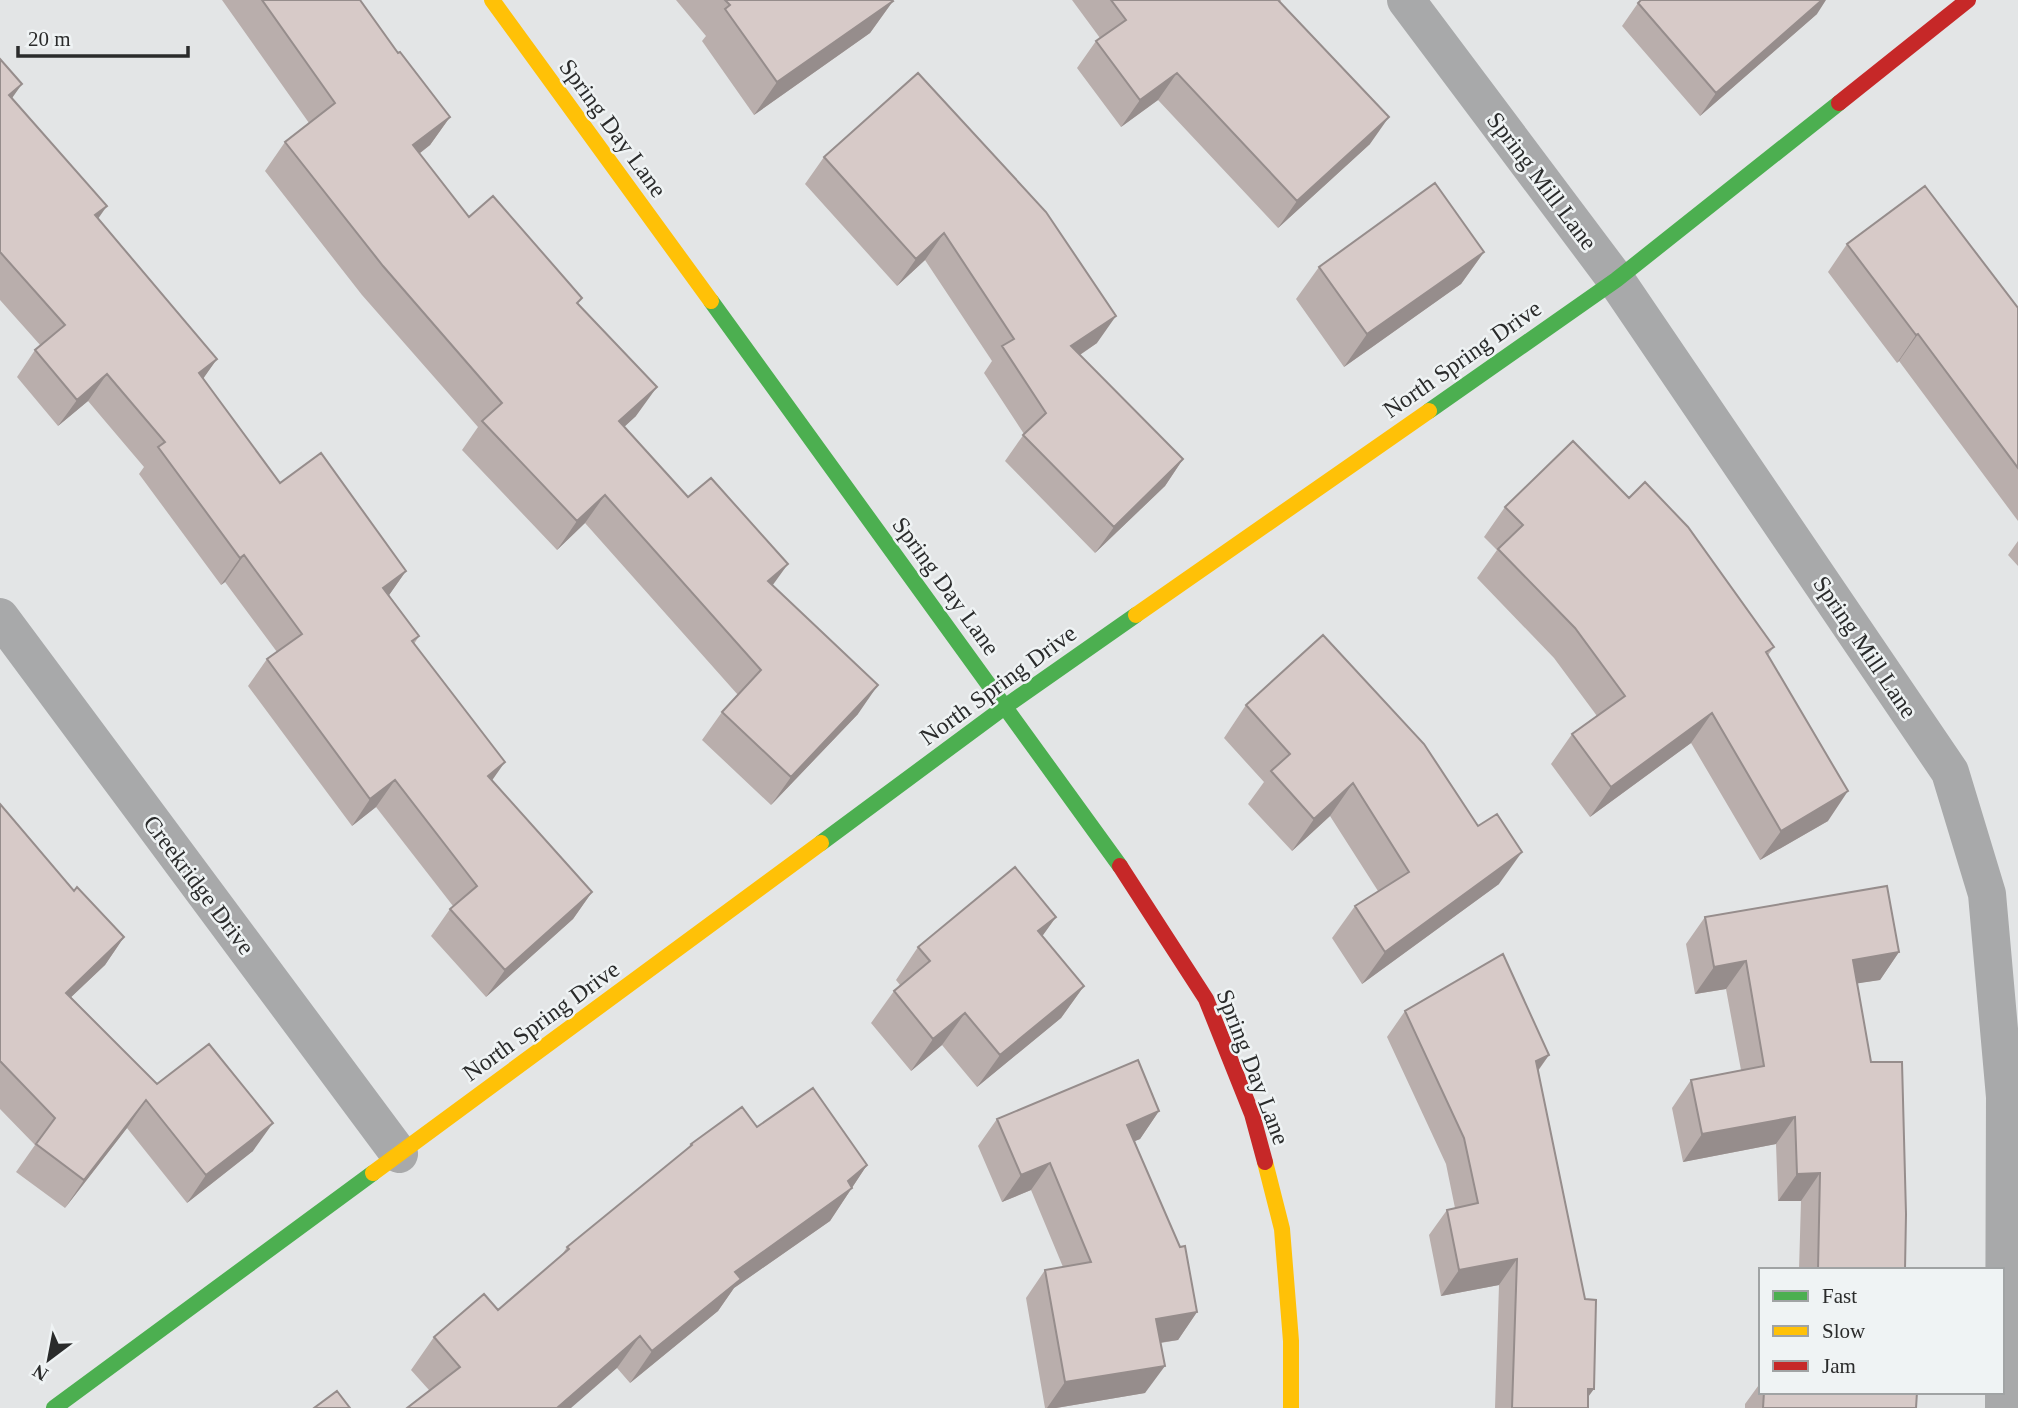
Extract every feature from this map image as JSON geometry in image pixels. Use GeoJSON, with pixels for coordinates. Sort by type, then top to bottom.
{"type":"FeatureCollection","features":[{"type":"Feature","properties":{"kind":"street","name":"Spring Day Lane"},"geometry":{"type":"LineString","coordinates":[[492,0],[1110,850],[1206,999],[1252,1114],[1283,1229],[1291,1341],[1291,1408]]}},
{"type":"Feature","properties":{"kind":"street","name":"Spring Mill Lane"},"geometry":{"type":"LineString","coordinates":[[1406,0],[1616,280],[1950,772],[1987,894],[2005,1097],[2004,1408]]}},
{"type":"Feature","properties":{"kind":"street","name":"North Spring Drive"},"geometry":{"type":"LineString","coordinates":[[54,1408],[1006,706],[1616,280],[1968,0]]}},
{"type":"Feature","properties":{"kind":"street","name":"Creekridge Drive"},"geometry":{"type":"LineString","coordinates":[[0,617],[399,1154]]}},
{"type":"Feature","properties":{"kind":"building"},"geometry":{"type":"Polygon","coordinates":[[[262,0],[360,0],[398,53],[400,52],[450,117],[413,145],[469,217],[493,196],[582,298],[577,303],[657,387],[619,421],[688,497],[711,478],[788,564],[768,581],[878,685],[791,777],[722,712],[761,670],[605,495],[577,521],[482,421],[502,403],[383,266],[285,142],[335,103],[262,0]]]}},
{"type":"Feature","properties":{"kind":"building"},"geometry":{"type":"Polygon","coordinates":[[[725,0],[893,1],[777,82],[725,9],[730,5],[725,0]]]}},
{"type":"Feature","properties":{"kind":"building"},"geometry":{"type":"Polygon","coordinates":[[[1111,0],[1278,0],[1389,117],[1297,201],[1177,73],[1140,100],[1096,41],[1126,20],[1111,0]]]}},
{"type":"Feature","properties":{"kind":"building"},"geometry":{"type":"Polygon","coordinates":[[[1641,0],[1822,0],[1716,93],[1638,3],[1641,0]]]}},
{"type":"Feature","properties":{"kind":"building"},"geometry":{"type":"Polygon","coordinates":[[[0,59],[22,84],[9,95],[107,206],[95,215],[217,359],[199,373],[280,483],[321,453],[406,571],[383,588],[419,636],[412,641],[505,762],[488,776],[592,892],[505,970],[450,909],[477,886],[395,780],[370,799],[267,659],[302,634],[244,555],[240,558],[158,447],[165,442],[107,374],[77,400],[35,350],[65,325],[0,252],[0,59]]]}},
{"type":"Feature","properties":{"kind":"building"},"geometry":{"type":"Polygon","coordinates":[[[918,73],[1046,212],[1116,316],[1071,346],[1183,459],[1114,527],[1023,435],[1046,413],[1002,346],[1014,339],[944,233],[916,259],[824,157],[918,73]]]}},
{"type":"Feature","properties":{"kind":"building"},"geometry":{"type":"Polygon","coordinates":[[[1435,183],[1484,252],[1367,334],[1319,267],[1435,183]]]}},
{"type":"Feature","properties":{"kind":"building"},"geometry":{"type":"Polygon","coordinates":[[[1925,186],[2018,308],[2018,468],[1847,244],[1925,186]]]}},
{"type":"Feature","properties":{"kind":"building"},"geometry":{"type":"Polygon","coordinates":[[[1573,441],[1629,498],[1645,482],[1688,527],[1774,647],[1766,652],[1848,791],[1781,831],[1712,713],[1611,787],[1572,734],[1625,696],[1575,628],[1498,549],[1523,525],[1505,507],[1573,441]]]}},
{"type":"Feature","properties":{"kind":"building"},"geometry":{"type":"Polygon","coordinates":[[[1323,635],[1424,744],[1478,826],[1497,814],[1522,852],[1385,952],[1355,906],[1409,872],[1353,783],[1314,819],[1271,771],[1290,754],[1246,705],[1323,635]]]}},
{"type":"Feature","properties":{"kind":"building"},"geometry":{"type":"Polygon","coordinates":[[[0,804],[74,891],[77,887],[124,937],[66,993],[157,1084],[209,1044],[273,1123],[206,1175],[146,1100],[84,1180],[36,1144],[55,1118],[0,1061],[0,804]]]}},
{"type":"Feature","properties":{"kind":"building"},"geometry":{"type":"Polygon","coordinates":[[[1015,867],[1056,917],[1038,931],[1084,986],[1000,1055],[965,1013],[933,1039],[894,991],[930,961],[918,947],[1015,867]]]}},
{"type":"Feature","properties":{"kind":"building"},"geometry":{"type":"Polygon","coordinates":[[[1887,886],[1899,952],[1853,960],[1871,1062],[1902,1062],[1905,1268],[1818,1268],[1820,1173],[1797,1174],[1795,1117],[1702,1134],[1691,1080],[1764,1066],[1746,961],[1714,967],[1705,917],[1887,886]]]}},
{"type":"Feature","properties":{"kind":"building"},"geometry":{"type":"Polygon","coordinates":[[[1503,954],[1549,1055],[1536,1061],[1585,1299],[1596,1300],[1594,1389],[1588,1389],[1588,1408],[1512,1408],[1517,1259],[1459,1270],[1447,1210],[1478,1203],[1464,1138],[1405,1011],[1503,954]]]}},
{"type":"Feature","properties":{"kind":"building"},"geometry":{"type":"Polygon","coordinates":[[[1138,1060],[1159,1111],[1127,1125],[1180,1247],[1185,1246],[1197,1312],[1156,1319],[1165,1366],[1065,1382],[1045,1270],[1091,1262],[1050,1163],[1021,1175],[997,1119],[1138,1060]]]}},
{"type":"Feature","properties":{"kind":"building"},"geometry":{"type":"Polygon","coordinates":[[[813,1088],[867,1165],[848,1181],[852,1188],[735,1272],[741,1279],[652,1351],[640,1336],[557,1408],[407,1408],[460,1367],[434,1337],[484,1294],[498,1310],[569,1249],[567,1247],[691,1144],[742,1107],[757,1127],[813,1088]]]}},
{"type":"Feature","properties":{"kind":"building"},"geometry":{"type":"Polygon","coordinates":[[[337,1391],[350,1408],[314,1408],[337,1391]]]}},
{"type":"Feature","properties":{"kind":"building"},"geometry":{"type":"Polygon","coordinates":[[[1764,1394],[1917,1394],[1916,1408],[1763,1408],[1764,1394]]]}},
{"type":"Feature","properties":{"kind":"traffic: fast"},"geometry":{"type":"LineString","coordinates":[[1429,411],[1616,280],[1839,103]]}},
{"type":"Feature","properties":{"kind":"traffic: fast"},"geometry":{"type":"LineString","coordinates":[[711,301],[1120,866]]}},
{"type":"Feature","properties":{"kind":"traffic: fast"},"geometry":{"type":"LineString","coordinates":[[821,843],[1006,706],[1136,615]]}},
{"type":"Feature","properties":{"kind":"traffic: fast"},"geometry":{"type":"LineString","coordinates":[[54,1408],[373,1173]]}},
{"type":"Feature","properties":{"kind":"traffic: slow"},"geometry":{"type":"LineString","coordinates":[[492,0],[711,301]]}},
{"type":"Feature","properties":{"kind":"traffic: slow"},"geometry":{"type":"LineString","coordinates":[[1136,615],[1429,411]]}},
{"type":"Feature","properties":{"kind":"traffic: slow"},"geometry":{"type":"LineString","coordinates":[[373,1173],[821,843]]}},
{"type":"Feature","properties":{"kind":"traffic: slow"},"geometry":{"type":"LineString","coordinates":[[1265,1162],[1282,1229],[1291,1341],[1291,1408]]}},
{"type":"Feature","properties":{"kind":"traffic: jam"},"geometry":{"type":"LineString","coordinates":[[1839,103],[1968,0]]}},
{"type":"Feature","properties":{"kind":"traffic: jam"},"geometry":{"type":"LineString","coordinates":[[1120,866],[1206,999],[1252,1114],[1265,1162]]}}]}
